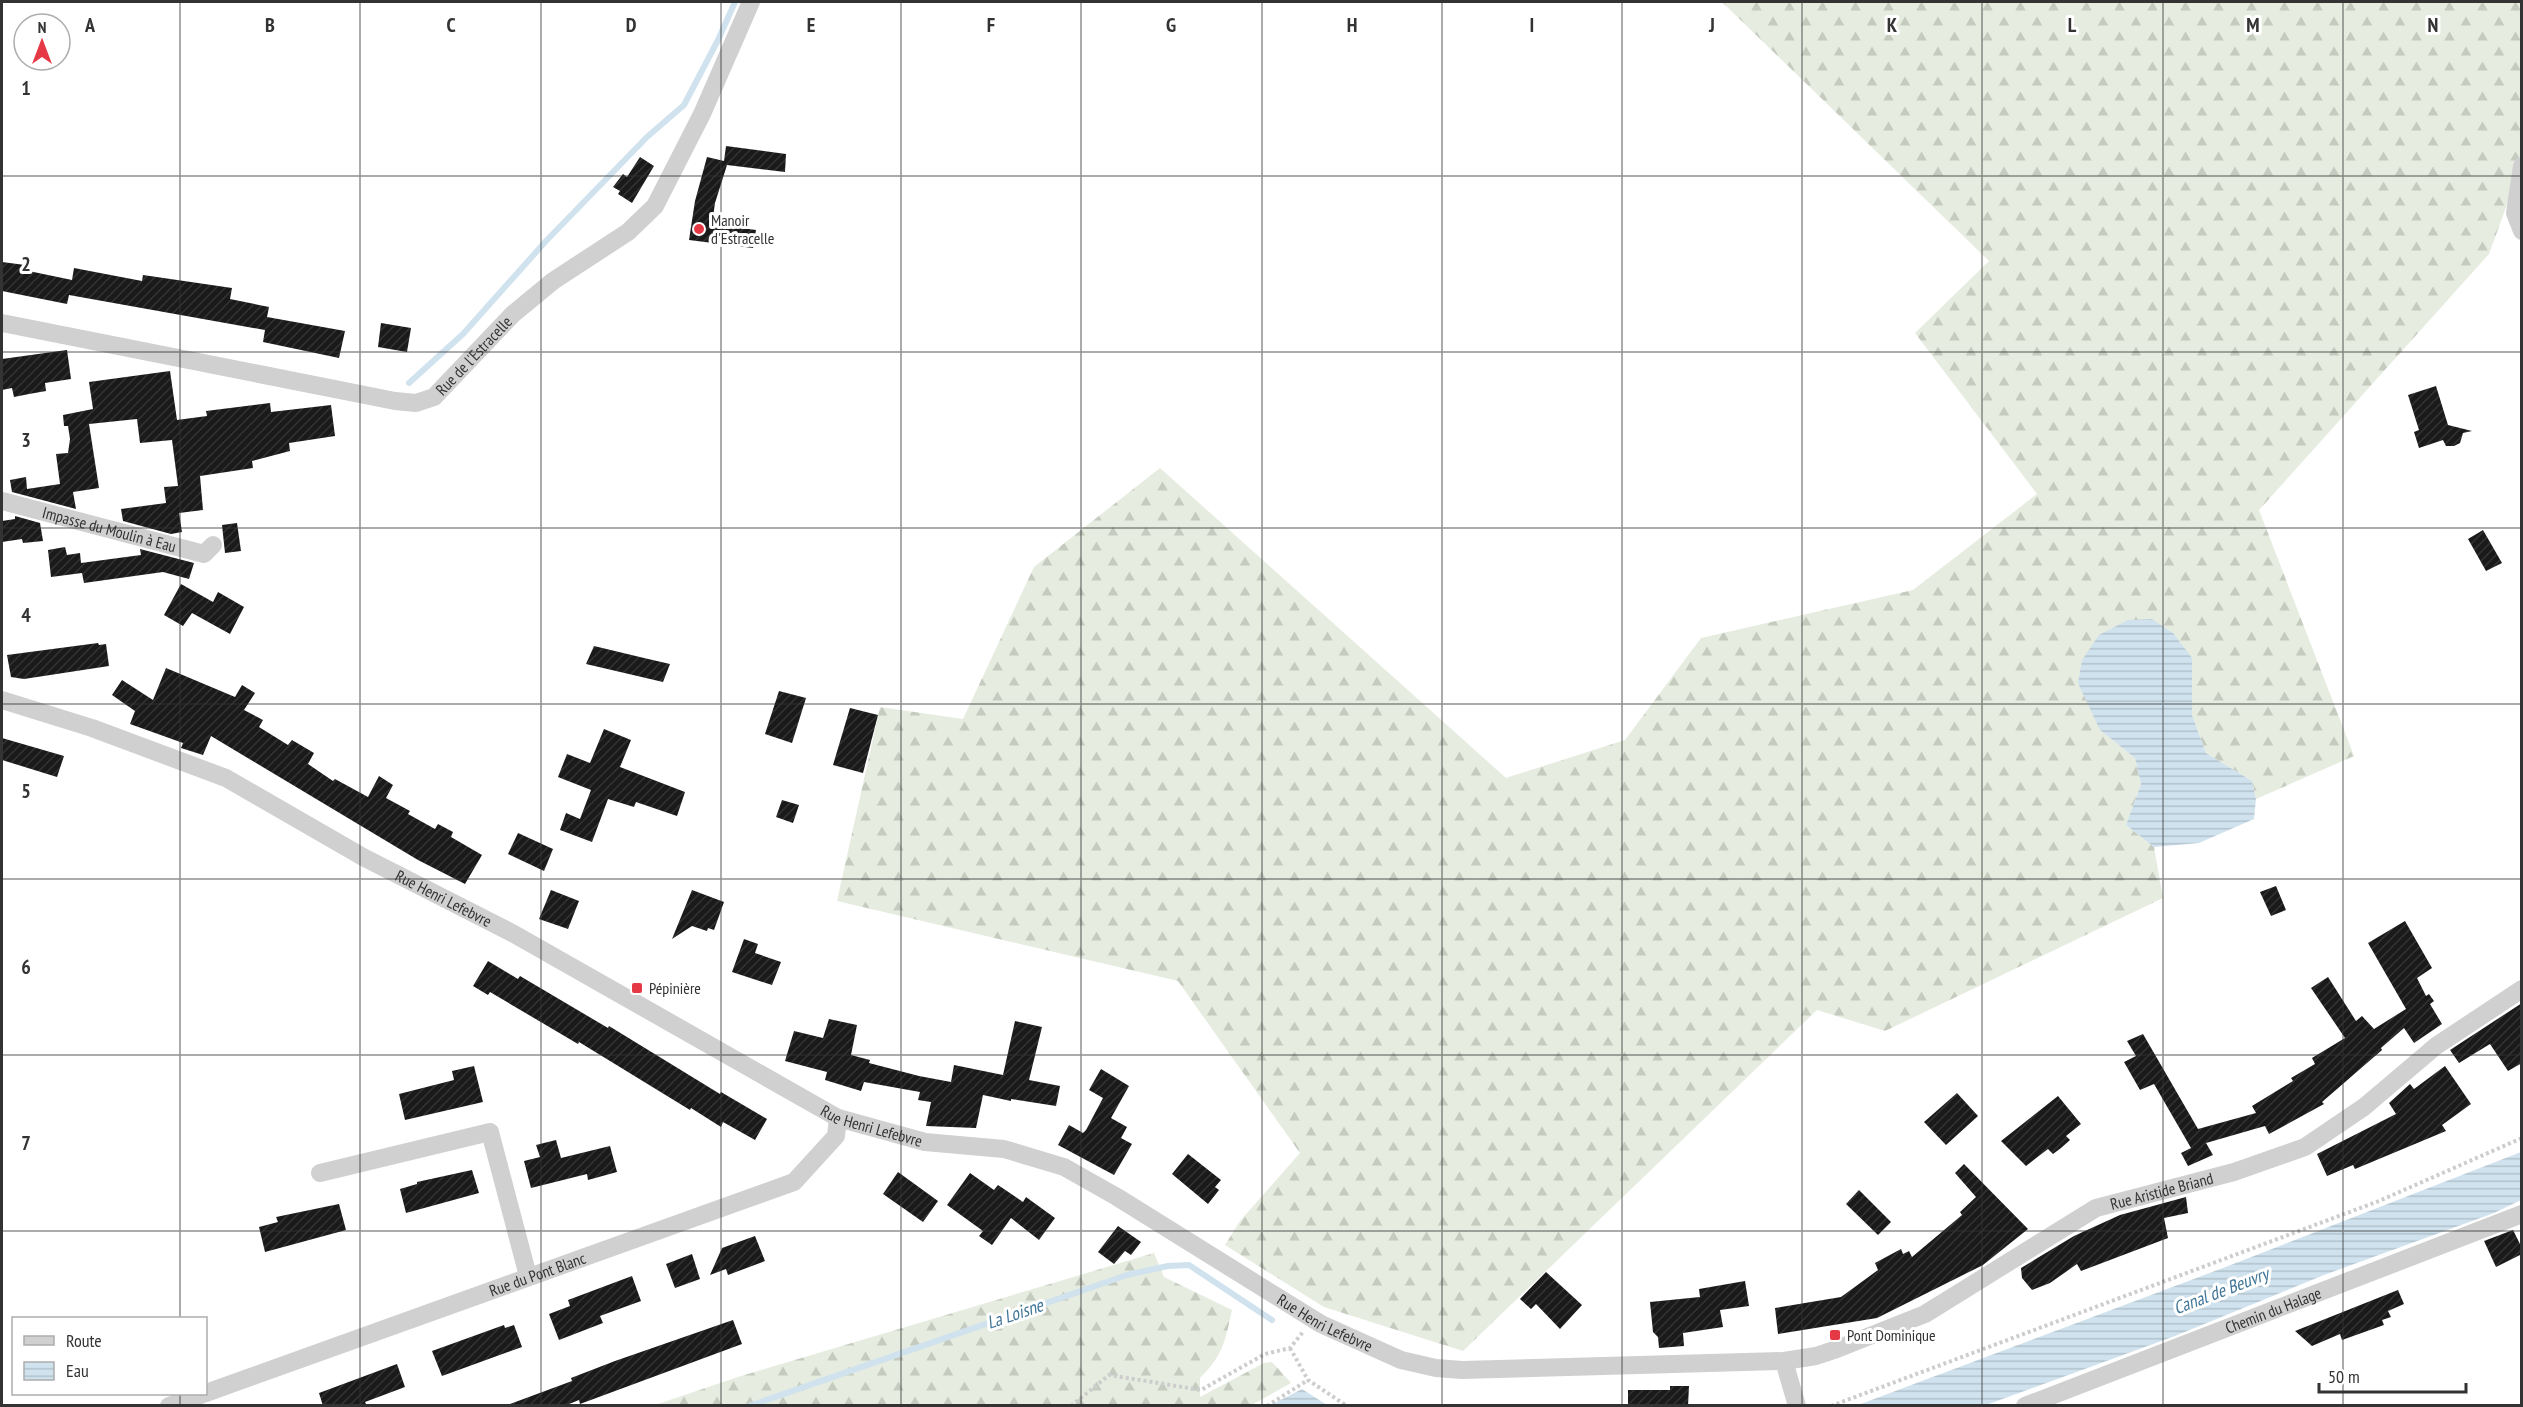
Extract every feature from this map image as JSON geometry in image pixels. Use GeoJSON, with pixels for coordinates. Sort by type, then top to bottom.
{"type":"FeatureCollection","features":[{"type":"Feature","properties":{"kind":"street","name":"Rue de l'Estracelle"},"geometry":{"type":"LineString","coordinates":[[2,324],[395,401],[416,403],[434,397],[513,314],[553,282],[628,232],[655,206],[702,114],[751,2]]}},
{"type":"Feature","properties":{"kind":"street"},"geometry":{"type":"LineString","coordinates":[[2522,166],[2515,213],[2522,231]]}},
{"type":"Feature","properties":{"kind":"street","name":"Impasse du Moulin à Eau"},"geometry":{"type":"LineString","coordinates":[[2,501],[204,554],[213,545]]}},
{"type":"Feature","properties":{"kind":"street","name":"Rue Henri Lefebvre"},"geometry":{"type":"LineString","coordinates":[[2,700],[92,728],[226,778],[363,857],[514,934],[838,1118],[925,1142],[1004,1149],[1064,1167],[1117,1197],[1313,1320],[1401,1360],[1436,1368],[1462,1370],[1784,1361]]}},
{"type":"Feature","properties":{"kind":"street","name":"Rue Aristide Briand"},"geometry":{"type":"LineString","coordinates":[[1784,1361],[1816,1356],[1838,1349],[1925,1314],[2096,1208],[2234,1172],[2305,1146],[2364,1107],[2436,1046],[2522,989]]}},
{"type":"Feature","properties":{"kind":"street","name":"Rue du Pont Blanc"},"geometry":{"type":"LineString","coordinates":[[207,1392],[794,1182],[836,1136],[838,1118]]}},
{"type":"Feature","properties":{"kind":"street"},"geometry":{"type":"LineString","coordinates":[[320,1173],[490,1132],[528,1276]]}},
{"type":"Feature","properties":{"kind":"street","name":"Chemin du Halage"},"geometry":{"type":"LineString","coordinates":[[2025,1406],[2522,1214]]}},
{"type":"Feature","properties":{"kind":"street"},"geometry":{"type":"LineString","coordinates":[[1784,1361],[1797,1406]]}},
{"type":"Feature","properties":{"kind":"street","name":"Rue du Pont Blanc"},"geometry":{"type":"LineString","coordinates":[[170,1406],[199,1395]]}},
{"type":"Feature","properties":{"kind":"path"},"geometry":{"type":"LineString","coordinates":[[1831,1406],[2379,1201],[2522,1138]]}},
{"type":"Feature","properties":{"kind":"path"},"geometry":{"type":"LineString","coordinates":[[1071,1406],[1109,1375],[1201,1390],[1265,1354],[1290,1347],[1313,1320]]}},
{"type":"Feature","properties":{"kind":"path"},"geometry":{"type":"LineString","coordinates":[[1290,1347],[1308,1380],[1347,1406]]}},
{"type":"Feature","properties":{"kind":"path"},"geometry":{"type":"LineString","coordinates":[[1267,1406],[1308,1380]]}},
{"type":"Feature","properties":{"kind":"green space"},"geometry":{"type":"Polygon","coordinates":[[[1722,2],[2521,2],[2521,166],[2489,254],[2259,510],[2354,756],[2256,799],[2252,781],[2206,753],[2192,715],[2192,658],[2100,730],[2135,758],[2141,784],[2126,825],[2154,847],[2163,898],[1885,1031],[1817,1010],[1463,1351],[1324,1307],[1225,1245],[1240,1221],[1300,1153],[1178,981],[837,901],[880,707],[963,719],[1034,567],[1160,468],[1506,778],[1625,740],[1701,638],[1913,590],[2037,494],[1915,333],[1989,261],[1722,2]]]}},
{"type":"Feature","properties":{"kind":"green space"},"geometry":{"type":"Polygon","coordinates":[[[1154,1253],[1164,1277],[1232,1310],[1222,1347],[1214,1362],[1200,1378],[1200,1397],[1264,1363],[1272,1362],[1291,1383],[1250,1406],[655,1405],[741,1376],[1154,1253]]]}},
{"type":"Feature","properties":{"kind":"water"},"geometry":{"type":"Polygon","coordinates":[[[2152,619],[2173,633],[2192,658],[2192,715],[2206,753],[2252,781],[2256,799],[2254,819],[2199,843],[2154,847],[2126,825],[2141,784],[2135,758],[2100,730],[2078,683],[2082,660],[2099,635],[2128,620],[2152,619]]]}},
{"type":"Feature","properties":{"kind":"water","name":"Canal de Beuvry"},"geometry":{"type":"Polygon","coordinates":[[[2521,1152],[2521,1200],[2494,1213],[2324,1275],[2175,1336],[1986,1405],[1858,1405],[2223,1268],[2521,1152]]]}},
{"type":"Feature","properties":{"kind":"water"},"geometry":{"type":"Polygon","coordinates":[[[1302,1389],[1327,1405],[1271,1405],[1302,1389]]]}},
{"type":"Feature","properties":{"kind":"building"},"geometry":{"type":"Polygon","coordinates":[[[726,146],[786,154],[785,172],[727,165],[715,203],[712,224],[756,230],[753,248],[689,240],[695,201],[707,157],[724,161],[726,146]]]}},
{"type":"Feature","properties":{"kind":"building"},"geometry":{"type":"Polygon","coordinates":[[[640,157],[654,166],[632,203],[618,194],[620,191],[613,187],[623,174],[627,177],[640,157]]]}},
{"type":"Feature","properties":{"kind":"building"},"geometry":{"type":"Polygon","coordinates":[[[2,262],[25,265],[24,270],[72,280],[74,268],[142,281],[143,275],[232,288],[230,299],[269,307],[267,317],[345,331],[339,358],[263,342],[265,330],[69,295],[67,304],[2,291],[2,262]]]}},
{"type":"Feature","properties":{"kind":"building"},"geometry":{"type":"Polygon","coordinates":[[[381,323],[411,328],[407,352],[378,347],[381,323]]]}},
{"type":"Feature","properties":{"kind":"building"},"geometry":{"type":"Polygon","coordinates":[[[67,350],[71,379],[45,383],[46,391],[14,397],[12,388],[2,390],[2,359],[67,350]]]}},
{"type":"Feature","properties":{"kind":"building"},"geometry":{"type":"Polygon","coordinates":[[[170,371],[177,420],[207,416],[206,411],[270,403],[271,412],[331,405],[335,436],[289,443],[290,451],[252,461],[253,468],[200,476],[203,510],[179,513],[182,532],[171,534],[123,521],[121,509],[166,503],[164,487],[178,486],[172,440],[140,443],[137,419],[89,424],[99,488],[73,492],[76,509],[12,492],[10,480],[26,477],[27,489],[60,484],[56,454],[68,453],[70,439],[68,426],[64,426],[63,415],[93,409],[89,382],[170,371]]]}},
{"type":"Feature","properties":{"kind":"building"},"geometry":{"type":"Polygon","coordinates":[[[2436,386],[2448,425],[2472,431],[2463,433],[2460,443],[2454,446],[2446,446],[2443,440],[2419,448],[2414,432],[2419,430],[2408,395],[2436,386]]]}},
{"type":"Feature","properties":{"kind":"building"},"geometry":{"type":"Polygon","coordinates":[[[15,516],[40,523],[43,541],[23,543],[22,539],[2,542],[2,521],[15,519],[15,516]]]}},
{"type":"Feature","properties":{"kind":"building"},"geometry":{"type":"Polygon","coordinates":[[[237,523],[241,551],[225,553],[222,525],[237,523]]]}},
{"type":"Feature","properties":{"kind":"building"},"geometry":{"type":"Polygon","coordinates":[[[2483,530],[2502,563],[2486,571],[2468,539],[2483,530]]]}},
{"type":"Feature","properties":{"kind":"building"},"geometry":{"type":"Polygon","coordinates":[[[65,547],[67,555],[80,553],[81,563],[141,555],[140,549],[194,563],[189,579],[163,572],[84,583],[82,573],[51,577],[48,550],[65,547]]]}},
{"type":"Feature","properties":{"kind":"building"},"geometry":{"type":"Polygon","coordinates":[[[181,584],[213,602],[218,592],[244,607],[230,634],[192,613],[183,626],[164,615],[181,584]]]}},
{"type":"Feature","properties":{"kind":"building"},"geometry":{"type":"Polygon","coordinates":[[[98,643],[99,645],[106,644],[109,666],[24,679],[11,677],[7,655],[98,643]]]}},
{"type":"Feature","properties":{"kind":"building"},"geometry":{"type":"Polygon","coordinates":[[[594,646],[670,664],[663,682],[586,664],[594,646]]]}},
{"type":"Feature","properties":{"kind":"building"},"geometry":{"type":"Polygon","coordinates":[[[166,668],[235,697],[242,685],[255,693],[244,710],[263,720],[259,727],[288,745],[292,740],[314,753],[308,764],[333,781],[335,779],[368,797],[379,776],[393,785],[386,798],[410,811],[408,814],[435,829],[438,824],[453,832],[451,837],[482,855],[465,884],[418,860],[211,736],[203,755],[181,748],[183,743],[130,724],[135,711],[112,695],[122,680],[153,700],[166,668]]]}},
{"type":"Feature","properties":{"kind":"building"},"geometry":{"type":"Polygon","coordinates":[[[779,691],[806,698],[792,743],[765,734],[779,691]]]}},
{"type":"Feature","properties":{"kind":"building"},"geometry":{"type":"Polygon","coordinates":[[[850,708],[878,715],[863,773],[833,765],[850,708]]]}},
{"type":"Feature","properties":{"kind":"building"},"geometry":{"type":"Polygon","coordinates":[[[604,729],[631,740],[620,767],[685,792],[677,816],[636,802],[634,807],[608,799],[592,842],[560,830],[566,813],[580,819],[591,790],[558,777],[567,754],[590,763],[604,729]]]}},
{"type":"Feature","properties":{"kind":"building"},"geometry":{"type":"Polygon","coordinates":[[[2,738],[64,756],[57,777],[2,760],[2,738]]]}},
{"type":"Feature","properties":{"kind":"building"},"geometry":{"type":"Polygon","coordinates":[[[782,800],[799,805],[793,823],[776,817],[782,800]]]}},
{"type":"Feature","properties":{"kind":"building"},"geometry":{"type":"Polygon","coordinates":[[[518,833],[553,849],[544,871],[508,854],[518,833]]]}},
{"type":"Feature","properties":{"kind":"building"},"geometry":{"type":"Polygon","coordinates":[[[2276,886],[2286,910],[2271,916],[2260,892],[2276,886]]]}},
{"type":"Feature","properties":{"kind":"building"},"geometry":{"type":"Polygon","coordinates":[[[551,890],[579,901],[568,929],[539,919],[551,890]]]}},
{"type":"Feature","properties":{"kind":"building"},"geometry":{"type":"Polygon","coordinates":[[[692,890],[724,902],[714,930],[708,928],[707,931],[692,926],[672,939],[692,890]]]}},
{"type":"Feature","properties":{"kind":"building"},"geometry":{"type":"Polygon","coordinates":[[[2405,921],[2432,968],[2417,978],[2426,996],[2429,994],[2434,1001],[2430,1004],[2442,1024],[2414,1043],[2404,1028],[2322,1102],[2324,1104],[2269,1134],[2265,1126],[2206,1143],[2213,1155],[2188,1166],[2181,1153],[2191,1148],[2154,1084],[2140,1090],[2124,1062],[2136,1056],[2127,1041],[2143,1034],[2198,1129],[2256,1113],[2252,1106],[2293,1081],[2291,1078],[2315,1064],[2312,1058],[2345,1038],[2311,988],[2328,977],[2356,1021],[2362,1016],[2374,1029],[2406,1009],[2368,943],[2405,921]]]}},
{"type":"Feature","properties":{"kind":"building"},"geometry":{"type":"Polygon","coordinates":[[[744,939],[758,944],[755,953],[781,962],[772,985],[732,972],[744,939]]]}},
{"type":"Feature","properties":{"kind":"building"},"geometry":{"type":"Polygon","coordinates":[[[488,961],[518,979],[520,976],[608,1028],[609,1026],[720,1094],[721,1092],[767,1119],[755,1140],[723,1122],[721,1127],[579,1042],[578,1044],[490,992],[488,995],[473,986],[488,961]]]}},
{"type":"Feature","properties":{"kind":"building"},"geometry":{"type":"Polygon","coordinates":[[[2522,1003],[2522,1063],[2508,1071],[2490,1044],[2459,1063],[2450,1050],[2522,1003]]]}},
{"type":"Feature","properties":{"kind":"building"},"geometry":{"type":"Polygon","coordinates":[[[829,1019],[857,1025],[851,1055],[870,1060],[869,1063],[951,1082],[954,1065],[1003,1075],[1015,1021],[1042,1027],[1029,1080],[1060,1086],[1056,1106],[983,1095],[976,1128],[926,1126],[931,1102],[918,1100],[920,1092],[864,1082],[861,1091],[825,1080],[827,1072],[785,1061],[794,1031],[823,1038],[829,1019]]]}},
{"type":"Feature","properties":{"kind":"building"},"geometry":{"type":"Polygon","coordinates":[[[474,1066],[483,1102],[405,1120],[399,1094],[454,1080],[452,1071],[474,1066]]]}},
{"type":"Feature","properties":{"kind":"building"},"geometry":{"type":"Polygon","coordinates":[[[2445,1066],[2471,1104],[2442,1125],[2446,1131],[2355,1169],[2353,1165],[2327,1176],[2317,1154],[2396,1114],[2389,1103],[2410,1084],[2414,1089],[2445,1066]]]}},
{"type":"Feature","properties":{"kind":"building"},"geometry":{"type":"Polygon","coordinates":[[[1101,1069],[1129,1086],[1111,1118],[1127,1127],[1121,1138],[1132,1144],[1114,1175],[1058,1145],[1069,1125],[1083,1133],[1086,1130],[1103,1098],[1089,1090],[1101,1069]]]}},
{"type":"Feature","properties":{"kind":"building"},"geometry":{"type":"Polygon","coordinates":[[[1957,1093],[1978,1116],[1946,1145],[1924,1122],[1957,1093]]]}},
{"type":"Feature","properties":{"kind":"building"},"geometry":{"type":"Polygon","coordinates":[[[2058,1096],[2081,1124],[2066,1136],[2070,1140],[2061,1148],[2053,1154],[2048,1149],[2026,1166],[2001,1141],[2058,1096]]]}},
{"type":"Feature","properties":{"kind":"building"},"geometry":{"type":"Polygon","coordinates":[[[556,1140],[561,1158],[610,1146],[617,1172],[588,1180],[587,1174],[531,1188],[524,1161],[540,1157],[536,1145],[556,1140]]]}},
{"type":"Feature","properties":{"kind":"building"},"geometry":{"type":"Polygon","coordinates":[[[1188,1154],[1221,1180],[1215,1187],[1219,1190],[1208,1204],[1172,1174],[1188,1154]]]}},
{"type":"Feature","properties":{"kind":"building"},"geometry":{"type":"Polygon","coordinates":[[[1964,1164],[2028,1229],[1983,1265],[1877,1318],[1778,1334],[1775,1308],[1841,1297],[1878,1270],[1875,1263],[1901,1249],[1903,1254],[1909,1251],[1912,1257],[1962,1215],[1960,1212],[1976,1197],[1955,1173],[1964,1164]]]}},
{"type":"Feature","properties":{"kind":"building"},"geometry":{"type":"Polygon","coordinates":[[[472,1170],[479,1193],[406,1213],[400,1189],[417,1184],[417,1182],[472,1170]]]}},
{"type":"Feature","properties":{"kind":"building"},"geometry":{"type":"Polygon","coordinates":[[[898,1172],[938,1201],[923,1222],[883,1194],[898,1172]]]}},
{"type":"Feature","properties":{"kind":"building"},"geometry":{"type":"Polygon","coordinates":[[[970,1173],[994,1190],[998,1185],[1023,1202],[1026,1197],[1055,1218],[1039,1240],[1011,1218],[992,1245],[979,1236],[983,1231],[947,1205],[970,1173]]]}},
{"type":"Feature","properties":{"kind":"building"},"geometry":{"type":"Polygon","coordinates":[[[1859,1190],[1891,1222],[1878,1235],[1846,1204],[1859,1190]]]}},
{"type":"Feature","properties":{"kind":"building"},"geometry":{"type":"Polygon","coordinates":[[[2186,1197],[2188,1213],[2164,1218],[2168,1238],[2081,1271],[2077,1264],[2050,1283],[2032,1290],[2022,1278],[2021,1268],[2074,1236],[2120,1215],[2186,1197]]]}},
{"type":"Feature","properties":{"kind":"building"},"geometry":{"type":"Polygon","coordinates":[[[339,1204],[346,1230],[265,1252],[259,1227],[278,1222],[276,1217],[339,1204]]]}},
{"type":"Feature","properties":{"kind":"building"},"geometry":{"type":"Polygon","coordinates":[[[1118,1226],[1141,1242],[1131,1255],[1125,1251],[1114,1264],[1098,1252],[1118,1226]]]}},
{"type":"Feature","properties":{"kind":"building"},"geometry":{"type":"Polygon","coordinates":[[[2513,1230],[2522,1248],[2522,1254],[2496,1267],[2484,1241],[2513,1230]]]}},
{"type":"Feature","properties":{"kind":"building"},"geometry":{"type":"Polygon","coordinates":[[[755,1236],[765,1261],[728,1275],[726,1269],[710,1275],[722,1248],[755,1236]]]}},
{"type":"Feature","properties":{"kind":"building"},"geometry":{"type":"Polygon","coordinates":[[[692,1254],[700,1279],[675,1288],[666,1264],[692,1254]]]}},
{"type":"Feature","properties":{"kind":"building"},"geometry":{"type":"Polygon","coordinates":[[[1546,1272],[1582,1305],[1560,1329],[1536,1304],[1531,1309],[1520,1299],[1546,1272]]]}},
{"type":"Feature","properties":{"kind":"building"},"geometry":{"type":"Polygon","coordinates":[[[632,1276],[641,1301],[600,1316],[603,1323],[559,1340],[549,1314],[570,1306],[568,1300],[632,1276]]]}},
{"type":"Feature","properties":{"kind":"building"},"geometry":{"type":"Polygon","coordinates":[[[1745,1281],[1749,1306],[1720,1310],[1723,1327],[1683,1333],[1684,1346],[1659,1348],[1658,1337],[1653,1332],[1650,1302],[1700,1297],[1699,1289],[1745,1281]]]}},
{"type":"Feature","properties":{"kind":"building"},"geometry":{"type":"Polygon","coordinates":[[[2398,1290],[2404,1304],[2388,1311],[2391,1317],[2382,1320],[2384,1325],[2342,1340],[2340,1334],[2312,1346],[2295,1331],[2398,1290]]]}},
{"type":"Feature","properties":{"kind":"building"},"geometry":{"type":"Polygon","coordinates":[[[733,1320],[742,1344],[580,1404],[579,1400],[564,1406],[510,1406],[510,1404],[572,1381],[571,1378],[615,1361],[733,1320]]]}},
{"type":"Feature","properties":{"kind":"building"},"geometry":{"type":"Polygon","coordinates":[[[504,1325],[505,1328],[514,1325],[522,1347],[442,1376],[432,1351],[504,1325]]]}},
{"type":"Feature","properties":{"kind":"building"},"geometry":{"type":"Polygon","coordinates":[[[397,1364],[405,1387],[365,1402],[367,1406],[323,1406],[319,1393],[397,1364]]]}},
{"type":"Feature","properties":{"kind":"building"},"geometry":{"type":"Polygon","coordinates":[[[1670,1386],[1689,1386],[1688,1406],[1628,1406],[1628,1390],[1670,1390],[1670,1386]]]}},
{"type":"Feature","properties":{"kind":"waterway"},"geometry":{"type":"LineString","coordinates":[[409,383],[463,334],[546,241],[647,137],[684,105],[735,2]]}},
{"type":"Feature","properties":{"kind":"waterway","name":"La Loisne"},"geometry":{"type":"LineString","coordinates":[[749,1406],[1127,1275],[1168,1266],[1189,1265],[1272,1320]]}},
{"type":"Feature","properties":{"kind":"place","name":"Manoir d'Estracelle"},"geometry":{"type":"Point","coordinates":[699,229]}},
{"type":"Feature","properties":{"kind":"place","name":"Pépinière"},"geometry":{"type":"Point","coordinates":[637,988]}},
{"type":"Feature","properties":{"kind":"place","name":"Pont Dominique"},"geometry":{"type":"Point","coordinates":[1835,1335]}}]}
